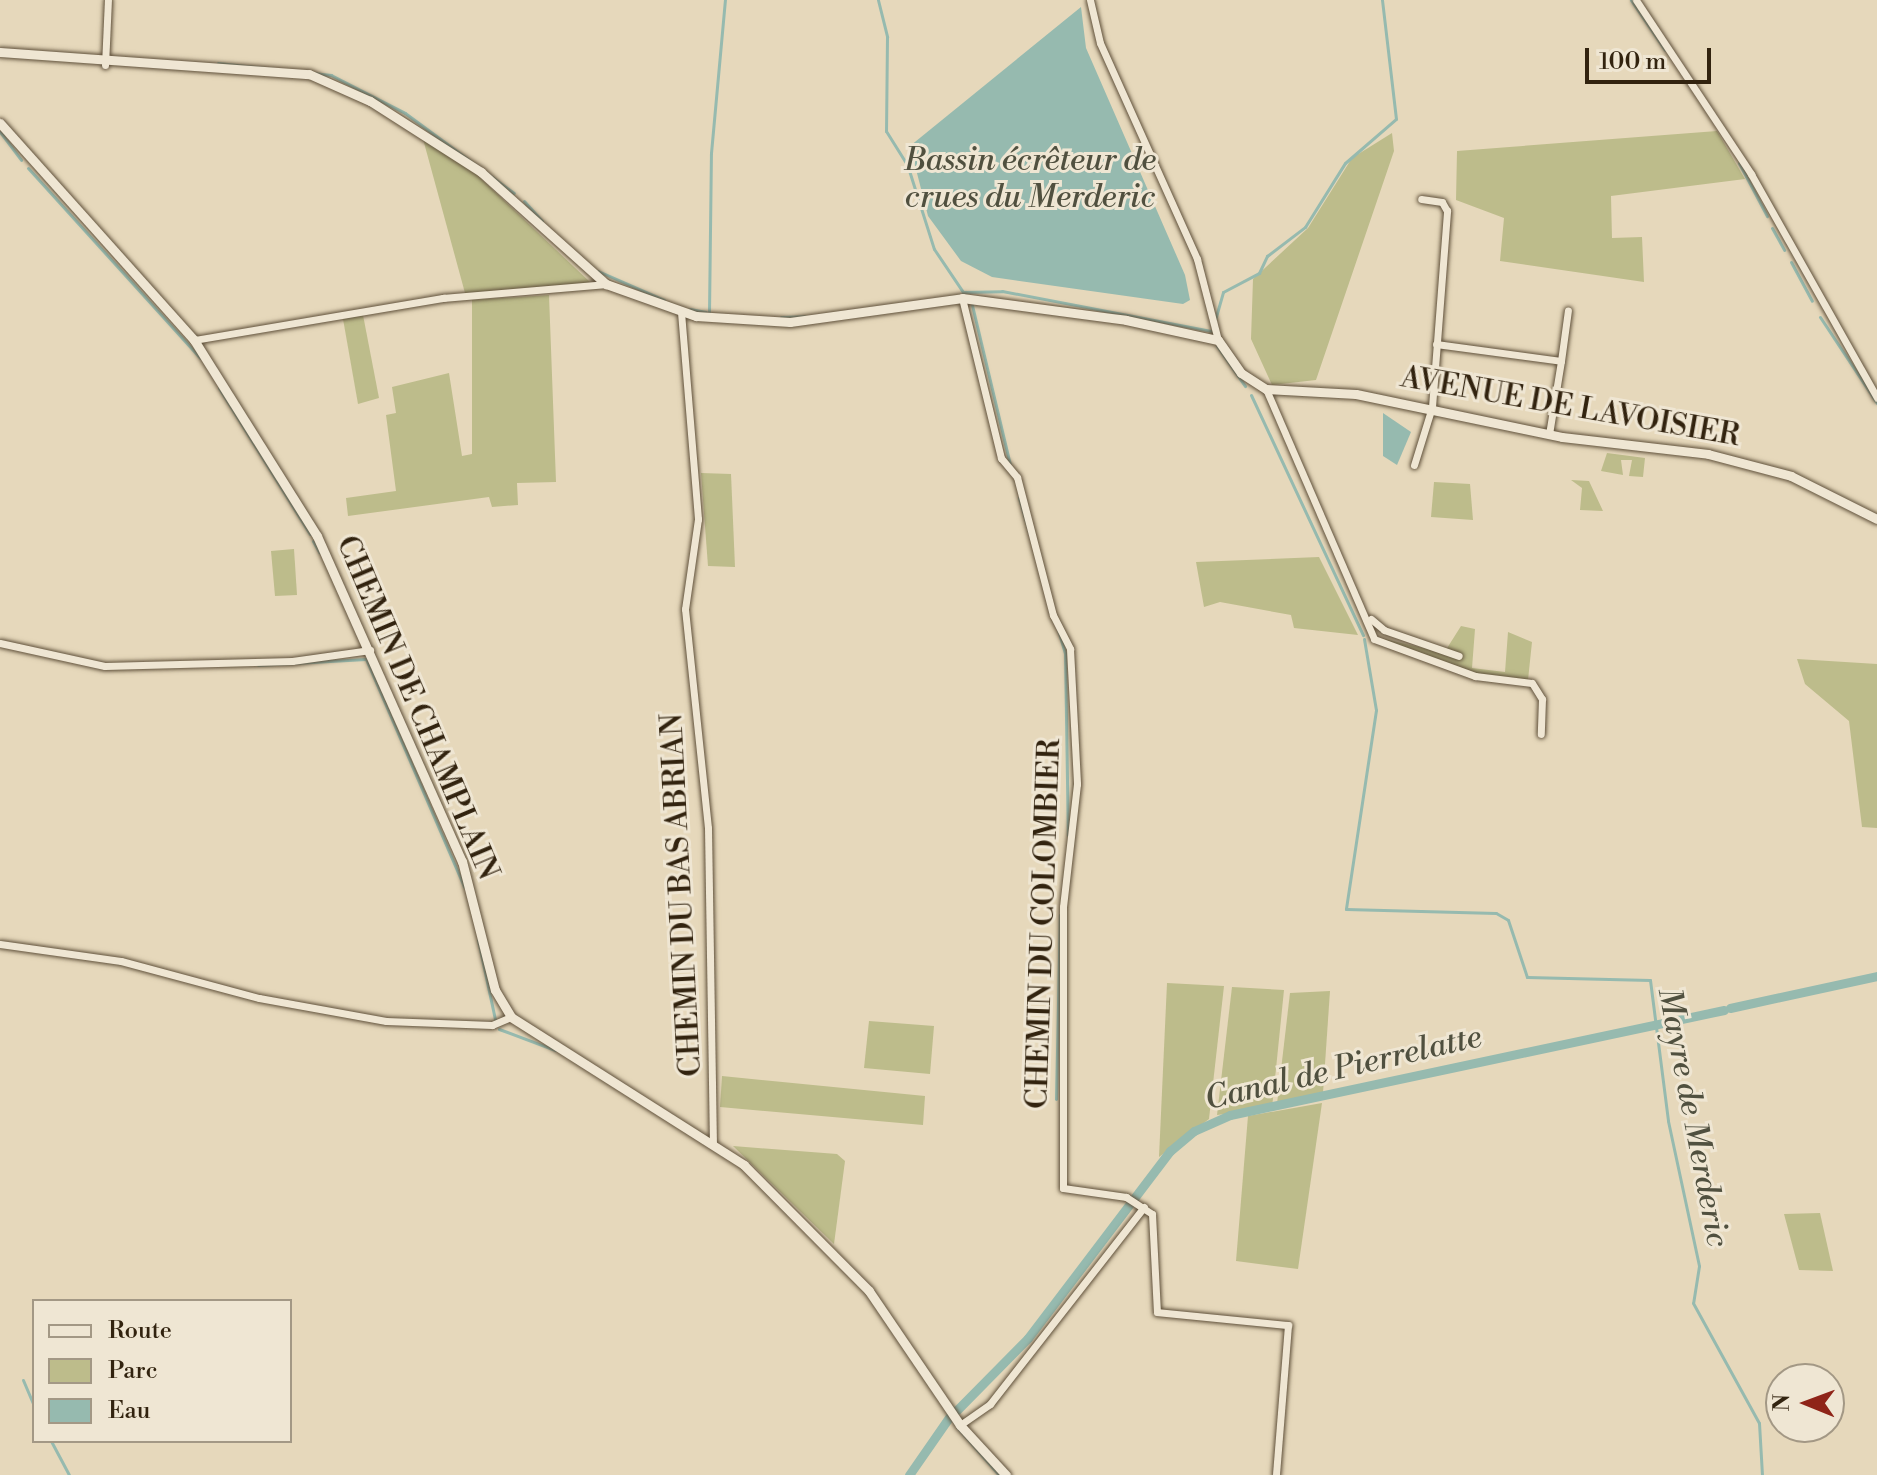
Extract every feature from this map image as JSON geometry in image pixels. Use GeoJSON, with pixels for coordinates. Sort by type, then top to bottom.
{"type":"FeatureCollection","features":[{"type":"Feature","properties":{"kind":"street"},"geometry":{"type":"LineString","coordinates":[[105,65],[108,0]]}},
{"type":"Feature","properties":{"kind":"street"},"geometry":{"type":"LineString","coordinates":[[1090,0],[1100,43],[1216,317],[1215,340],[1241,373],[1266,389],[1381,645],[1492,681],[1532,683],[1542,699],[1541,734]]}},
{"type":"Feature","properties":{"kind":"street"},"geometry":{"type":"LineString","coordinates":[[1636,0],[1751,174],[1877,398]]}},
{"type":"Feature","properties":{"kind":"street"},"geometry":{"type":"LineString","coordinates":[[0,52],[105,65],[309,74],[344,88],[481,172],[606,284],[681,312],[790,322],[962,298],[1215,340]]}},
{"type":"Feature","properties":{"kind":"street","name":"CHEMIN DE CHAMPLAIN"},"geometry":{"type":"LineString","coordinates":[[0,123],[194,340],[317,536],[462,861],[495,990],[511,1017]]}},
{"type":"Feature","properties":{"kind":"street"},"geometry":{"type":"LineString","coordinates":[[1414,465],[1432,407],[1447,211],[1442,202],[1421,199]]}},
{"type":"Feature","properties":{"kind":"street"},"geometry":{"type":"LineString","coordinates":[[194,340],[443,298],[606,284]]}},
{"type":"Feature","properties":{"kind":"street","name":"CHEMIN DU COLOMBIER"},"geometry":{"type":"LineString","coordinates":[[962,298],[1001,458],[1017,477],[1053,615],[1070,649],[1077,784],[1063,907],[1063,1188],[1138,1202]]}},
{"type":"Feature","properties":{"kind":"street"},"geometry":{"type":"LineString","coordinates":[[1549,434],[1568,310]]}},
{"type":"Feature","properties":{"kind":"street","name":"CHEMIN DU BAS ABRIAN"},"geometry":{"type":"LineString","coordinates":[[681,312],[698,519],[685,609],[708,828],[713,1143]]}},
{"type":"Feature","properties":{"kind":"street"},"geometry":{"type":"LineString","coordinates":[[1436,344],[1561,361]]}},
{"type":"Feature","properties":{"kind":"street","name":"AVENUE DE LAVOISIER"},"geometry":{"type":"LineString","coordinates":[[1266,389],[1432,407],[1549,434],[1761,466],[1877,519]]}},
{"type":"Feature","properties":{"kind":"street"},"geometry":{"type":"LineString","coordinates":[[1371,619],[1384,630],[1459,656]]}},
{"type":"Feature","properties":{"kind":"street"},"geometry":{"type":"LineString","coordinates":[[0,643],[105,666],[292,661],[370,650]]}},
{"type":"Feature","properties":{"kind":"street"},"geometry":{"type":"LineString","coordinates":[[0,944],[121,961],[259,998],[386,1021],[492,1025],[511,1017],[713,1143],[850,1269],[960,1425],[1006,1475]]}},
{"type":"Feature","properties":{"kind":"street"},"geometry":{"type":"LineString","coordinates":[[960,1425],[990,1404],[1138,1202],[1155,1223],[1157,1312],[1288,1325],[1276,1475]]}},
{"type":"Feature","properties":{"kind":"green space"},"geometry":{"type":"Polygon","coordinates":[[[1717,131],[1745,179],[1611,196],[1612,238],[1642,237],[1644,282],[1500,261],[1504,218],[1456,200],[1457,151],[1717,131]]]}},
{"type":"Feature","properties":{"kind":"green space"},"geometry":{"type":"Polygon","coordinates":[[[1392,133],[1394,151],[1316,380],[1272,385],[1251,339],[1253,279],[1308,228],[1352,158],[1392,133]]]}},
{"type":"Feature","properties":{"kind":"green space"},"geometry":{"type":"Polygon","coordinates":[[[423,139],[475,173],[591,283],[465,293],[423,139]]]}},
{"type":"Feature","properties":{"kind":"green space"},"geometry":{"type":"Polygon","coordinates":[[[549,295],[556,482],[517,483],[518,505],[492,507],[489,497],[348,516],[346,498],[396,491],[386,415],[396,413],[392,387],[449,373],[462,456],[472,454],[472,300],[549,295]]]}},
{"type":"Feature","properties":{"kind":"green space"},"geometry":{"type":"Polygon","coordinates":[[[363,315],[379,398],[358,404],[343,319],[363,315]]]}},
{"type":"Feature","properties":{"kind":"green space"},"geometry":{"type":"Polygon","coordinates":[[[1607,453],[1645,458],[1643,477],[1629,476],[1632,460],[1621,460],[1623,475],[1601,471],[1607,453]]]}},
{"type":"Feature","properties":{"kind":"green space"},"geometry":{"type":"Polygon","coordinates":[[[701,473],[731,474],[735,567],[708,566],[701,473]]]}},
{"type":"Feature","properties":{"kind":"green space"},"geometry":{"type":"Polygon","coordinates":[[[1571,480],[1589,481],[1603,511],[1580,510],[1582,488],[1571,480]]]}},
{"type":"Feature","properties":{"kind":"green space"},"geometry":{"type":"Polygon","coordinates":[[[1434,482],[1470,484],[1473,520],[1431,517],[1434,482]]]}},
{"type":"Feature","properties":{"kind":"green space"},"geometry":{"type":"Polygon","coordinates":[[[294,549],[297,595],[275,596],[271,551],[294,549]]]}},
{"type":"Feature","properties":{"kind":"green space"},"geometry":{"type":"Polygon","coordinates":[[[1319,557],[1358,635],[1294,628],[1291,615],[1220,602],[1204,607],[1196,562],[1319,557]]]}},
{"type":"Feature","properties":{"kind":"green space"},"geometry":{"type":"Polygon","coordinates":[[[1461,626],[1475,629],[1472,668],[1505,672],[1508,632],[1532,642],[1528,680],[1493,679],[1376,637],[1444,653],[1461,626]]]}},
{"type":"Feature","properties":{"kind":"green space"},"geometry":{"type":"Polygon","coordinates":[[[1797,659],[1877,664],[1877,828],[1862,827],[1849,721],[1805,684],[1797,659]]]}},
{"type":"Feature","properties":{"kind":"green space"},"geometry":{"type":"Polygon","coordinates":[[[1167,983],[1224,986],[1209,1119],[1159,1157],[1167,983]]]}},
{"type":"Feature","properties":{"kind":"green space"},"geometry":{"type":"Polygon","coordinates":[[[1232,987],[1284,990],[1272,1108],[1217,1115],[1232,987]]]}},
{"type":"Feature","properties":{"kind":"green space"},"geometry":{"type":"Polygon","coordinates":[[[1330,991],[1323,1093],[1277,1104],[1290,993],[1330,991]]]}},
{"type":"Feature","properties":{"kind":"green space"},"geometry":{"type":"Polygon","coordinates":[[[869,1021],[934,1026],[930,1074],[864,1068],[869,1021]]]}},
{"type":"Feature","properties":{"kind":"green space"},"geometry":{"type":"Polygon","coordinates":[[[722,1076],[925,1096],[923,1125],[720,1107],[722,1076]]]}},
{"type":"Feature","properties":{"kind":"green space"},"geometry":{"type":"Polygon","coordinates":[[[1322,1103],[1298,1269],[1236,1261],[1248,1116],[1322,1103]]]}},
{"type":"Feature","properties":{"kind":"green space"},"geometry":{"type":"Polygon","coordinates":[[[733,1146],[837,1154],[845,1161],[834,1244],[733,1146]]]}},
{"type":"Feature","properties":{"kind":"green space"},"geometry":{"type":"Polygon","coordinates":[[[1820,1213],[1833,1271],[1799,1270],[1784,1214],[1820,1213]]]}},
{"type":"Feature","properties":{"kind":"water","name":"Bassin écrêteur de crues du Merderic"},"geometry":{"type":"Polygon","coordinates":[[[1081,7],[1086,48],[1185,275],[1190,300],[1183,304],[992,277],[961,261],[928,216],[910,146],[1081,7]]]}},
{"type":"Feature","properties":{"kind":"water"},"geometry":{"type":"Polygon","coordinates":[[[1383,413],[1411,432],[1397,465],[1383,456],[1383,413]]]}},
{"type":"Feature","properties":{"kind":"waterway"},"geometry":{"type":"LineString","coordinates":[[709,313],[711,153],[725,0]]}},
{"type":"Feature","properties":{"kind":"waterway","name":"Mayre de Merderic"},"geometry":{"type":"LineString","coordinates":[[878,0],[887,37],[886,131],[907,164],[934,249],[963,292],[1002,291],[1212,331]]}},
{"type":"Feature","properties":{"kind":"waterway"},"geometry":{"type":"LineString","coordinates":[[1215,320],[1223,292],[1259,273],[1267,256],[1305,227],[1345,163],[1396,119],[1382,0]]}},
{"type":"Feature","properties":{"kind":"waterway"},"geometry":{"type":"LineString","coordinates":[[1631,0],[1665,50]]}},
{"type":"Feature","properties":{"kind":"waterway"},"geometry":{"type":"LineString","coordinates":[[218,63],[331,75],[405,113],[514,193]]}},
{"type":"Feature","properties":{"kind":"waterway"},"geometry":{"type":"LineString","coordinates":[[0,132],[21,160]]}},
{"type":"Feature","properties":{"kind":"waterway"},"geometry":{"type":"LineString","coordinates":[[1739,163],[1767,216]]}},
{"type":"Feature","properties":{"kind":"waterway"},"geometry":{"type":"LineString","coordinates":[[28,168],[200,358]]}},
{"type":"Feature","properties":{"kind":"waterway"},"geometry":{"type":"LineString","coordinates":[[524,201],[542,221]]}},
{"type":"Feature","properties":{"kind":"waterway"},"geometry":{"type":"LineString","coordinates":[[1772,228],[1784,250]]}},
{"type":"Feature","properties":{"kind":"waterway"},"geometry":{"type":"LineString","coordinates":[[1791,262],[1812,301]]}},
{"type":"Feature","properties":{"kind":"waterway"},"geometry":{"type":"LineString","coordinates":[[598,271],[664,300]]}},
{"type":"Feature","properties":{"kind":"waterway"},"geometry":{"type":"LineString","coordinates":[[972,305],[1010,464]]}},
{"type":"Feature","properties":{"kind":"waterway"},"geometry":{"type":"LineString","coordinates":[[690,309],[706,312]]}},
{"type":"Feature","properties":{"kind":"waterway"},"geometry":{"type":"LineString","coordinates":[[781,317],[805,316]]}},
{"type":"Feature","properties":{"kind":"waterway"},"geometry":{"type":"LineString","coordinates":[[1820,317],[1877,403]]}},
{"type":"Feature","properties":{"kind":"waterway","name":"Mayre de Merderic"},"geometry":{"type":"LineString","coordinates":[[1217,346],[1245,386]]}},
{"type":"Feature","properties":{"kind":"waterway"},"geometry":{"type":"LineString","coordinates":[[219,388],[310,534]]}},
{"type":"Feature","properties":{"kind":"waterway","name":"Mayre de Merderic"},"geometry":{"type":"LineString","coordinates":[[1251,395],[1363,635]]}},
{"type":"Feature","properties":{"kind":"waterway"},"geometry":{"type":"LineString","coordinates":[[1019,498],[1065,653],[1068,835]]}},
{"type":"Feature","properties":{"kind":"waterway"},"geometry":{"type":"LineString","coordinates":[[313,541],[319,552]]}},
{"type":"Feature","properties":{"kind":"waterway","name":"Mayre de Merderic"},"geometry":{"type":"LineString","coordinates":[[1364,639],[1376,710],[1346,909],[1496,913],[1508,920],[1527,977],[1650,980],[1668,1121],[1699,1266],[1693,1303],[1759,1423],[1762,1475]]}},
{"type":"Feature","properties":{"kind":"waterway"},"geometry":{"type":"LineString","coordinates":[[258,665],[366,659],[464,887]]}},
{"type":"Feature","properties":{"kind":"waterway"},"geometry":{"type":"LineString","coordinates":[[1056,1099],[1060,915]]}},
{"type":"Feature","properties":{"kind":"waterway"},"geometry":{"type":"LineString","coordinates":[[478,940],[495,1019]]}},
{"type":"Feature","properties":{"kind":"waterway","name":"Canal de Pierrelatte"},"geometry":{"type":"LineString","coordinates":[[1730,1008],[1877,976]]}},
{"type":"Feature","properties":{"kind":"waterway","name":"Canal de Pierrelatte"},"geometry":{"type":"LineString","coordinates":[[957,1410],[1028,1338],[1170,1151],[1194,1131],[1230,1115],[1724,1010]]}},
{"type":"Feature","properties":{"kind":"waterway"},"geometry":{"type":"LineString","coordinates":[[499,1029],[555,1050]]}},
{"type":"Feature","properties":{"kind":"waterway"},"geometry":{"type":"LineString","coordinates":[[23,1380],[32,1401]]}},
{"type":"Feature","properties":{"kind":"waterway","name":"Canal de Pierrelatte"},"geometry":{"type":"LineString","coordinates":[[909,1475],[950,1416]]}},
{"type":"Feature","properties":{"kind":"waterway"},"geometry":{"type":"LineString","coordinates":[[957,1427],[999,1475]]}},
{"type":"Feature","properties":{"kind":"waterway"},"geometry":{"type":"LineString","coordinates":[[52,1443],[69,1475]]}}]}
